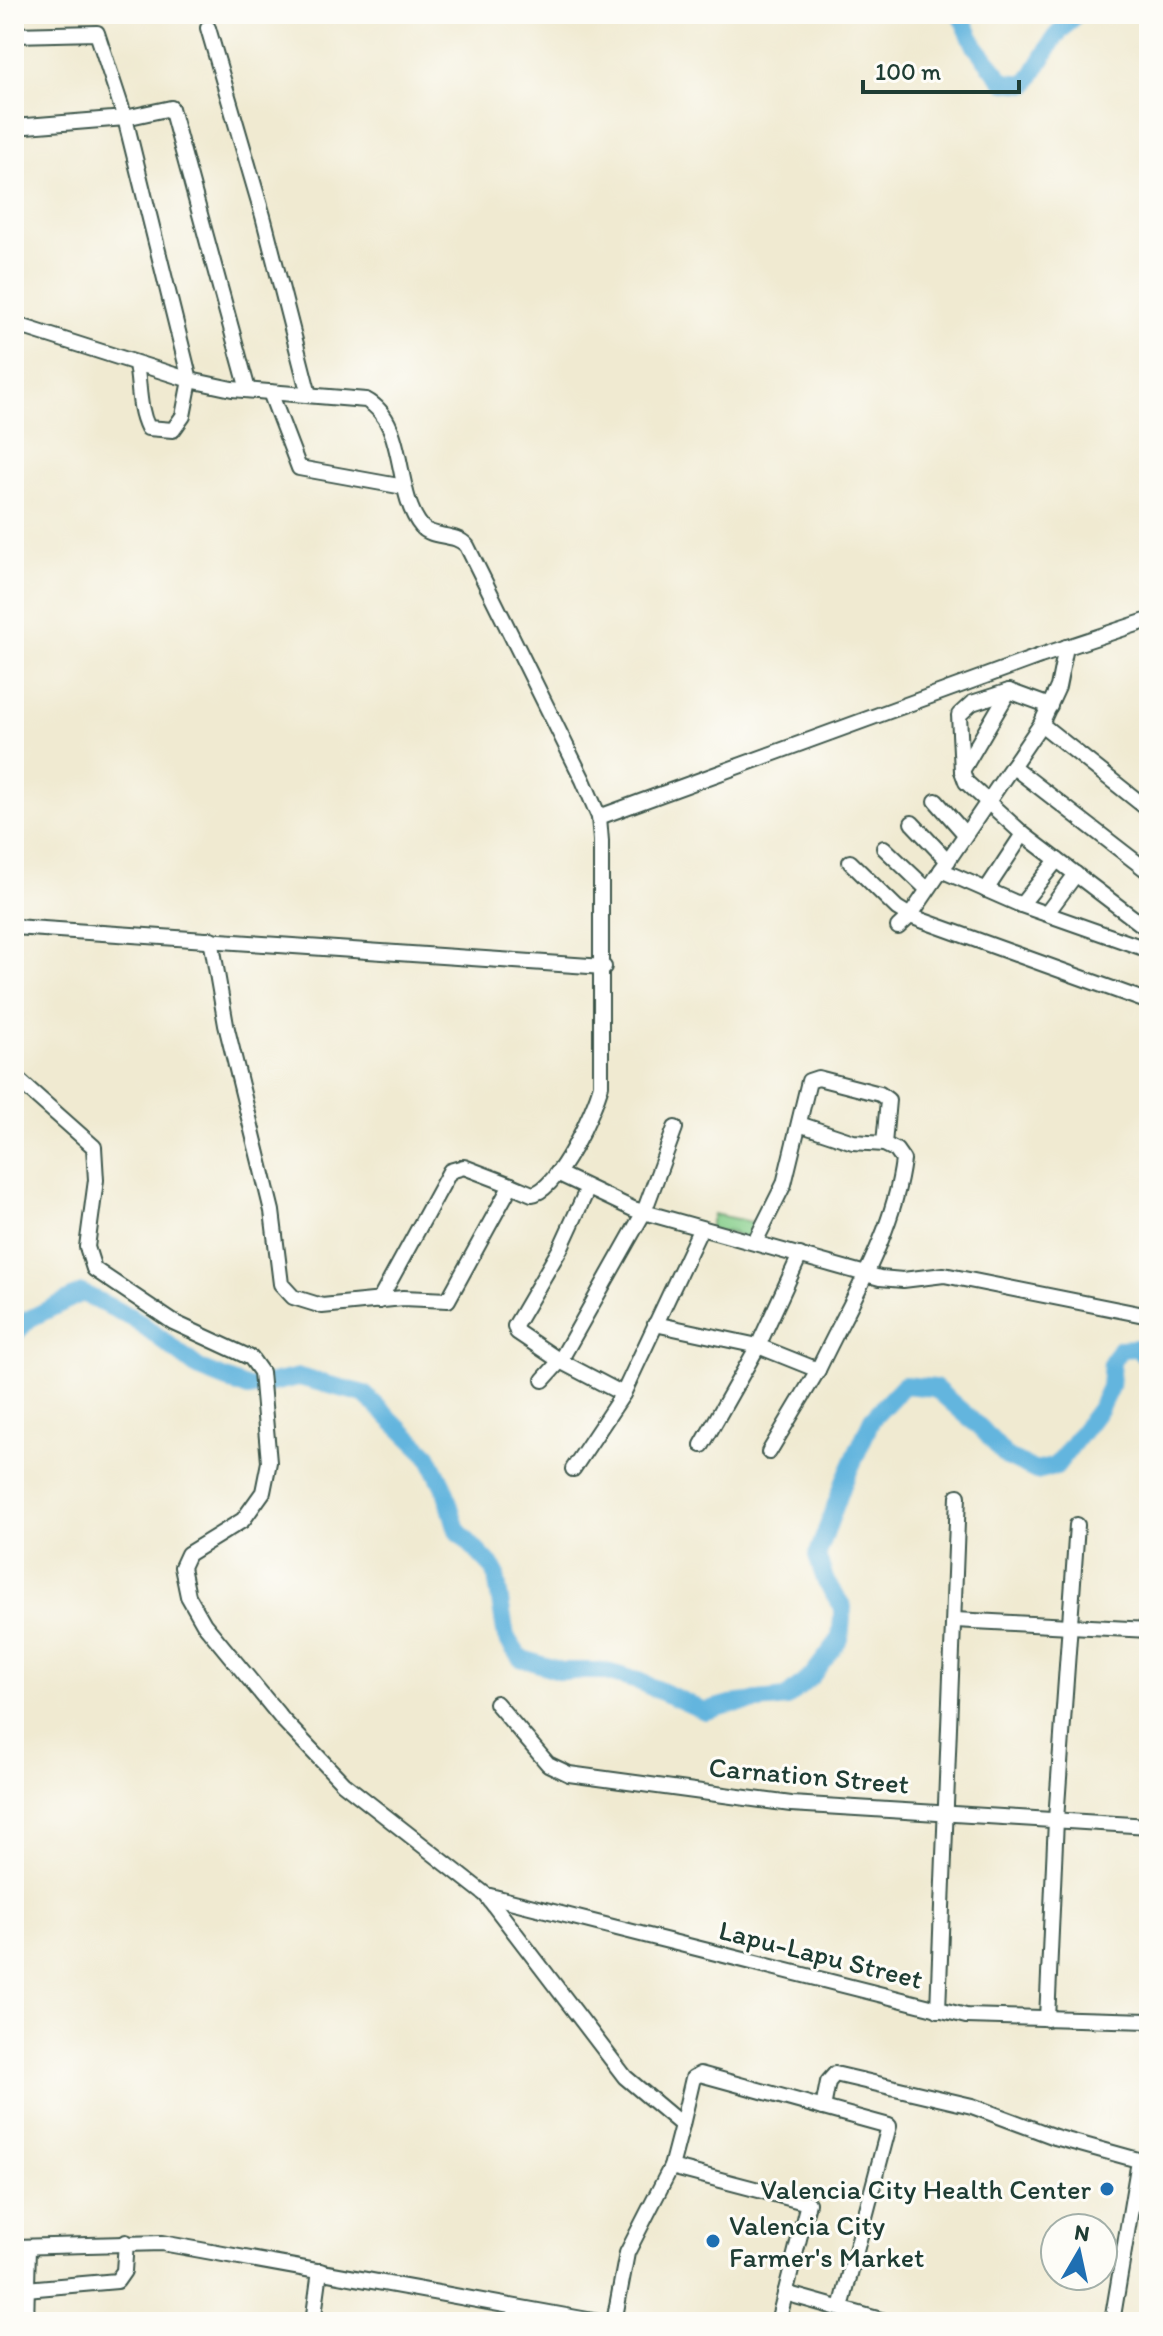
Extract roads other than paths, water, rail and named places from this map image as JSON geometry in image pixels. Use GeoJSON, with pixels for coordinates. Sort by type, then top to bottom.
{"type":"FeatureCollection","features":[{"type":"Feature","properties":{"kind":"street"},"geometry":{"type":"LineString","coordinates":[[208,28],[263,216],[309,395]]}},
{"type":"Feature","properties":{"kind":"street"},"geometry":{"type":"LineString","coordinates":[[14,35],[97,33],[125,118],[190,380],[183,416],[173,430],[148,428],[140,412],[141,392],[136,364]]}},
{"type":"Feature","properties":{"kind":"street"},"geometry":{"type":"LineString","coordinates":[[14,127],[125,118],[171,108],[248,390]]}},
{"type":"Feature","properties":{"kind":"street"},"geometry":{"type":"LineString","coordinates":[[14,325],[190,380],[248,390],[366,400],[376,405],[388,426],[404,487],[423,528],[456,537],[467,546],[599,817],[604,967],[601,1085],[596,1106],[557,1173],[538,1193],[464,1167],[450,1171],[379,1301]]}},
{"type":"Feature","properties":{"kind":"street"},"geometry":{"type":"LineString","coordinates":[[270,392],[299,468],[404,487]]}},
{"type":"Feature","properties":{"kind":"street"},"geometry":{"type":"LineString","coordinates":[[599,817],[1066,647],[1149,620]]}},
{"type":"Feature","properties":{"kind":"street"},"geometry":{"type":"LineString","coordinates":[[898,927],[910,916],[1041,724],[1050,706],[1066,647]]}},
{"type":"Feature","properties":{"kind":"street"},"geometry":{"type":"LineString","coordinates":[[1050,706],[1009,691],[961,710],[962,771],[971,789],[1023,834],[1149,930]]}},
{"type":"Feature","properties":{"kind":"street"},"geometry":{"type":"LineString","coordinates":[[962,771],[1009,691]]}},
{"type":"Feature","properties":{"kind":"street"},"geometry":{"type":"LineString","coordinates":[[1041,724],[1149,810]]}},
{"type":"Feature","properties":{"kind":"street"},"geometry":{"type":"LineString","coordinates":[[1012,766],[1149,872]]}},
{"type":"Feature","properties":{"kind":"street"},"geometry":{"type":"LineString","coordinates":[[936,801],[965,834]]}},
{"type":"Feature","properties":{"kind":"street"},"geometry":{"type":"LineString","coordinates":[[912,823],[944,865],[986,890],[1149,950]]}},
{"type":"Feature","properties":{"kind":"street"},"geometry":{"type":"LineString","coordinates":[[986,890],[1023,834]]}},
{"type":"Feature","properties":{"kind":"street"},"geometry":{"type":"LineString","coordinates":[[884,848],[927,889]]}},
{"type":"Feature","properties":{"kind":"street"},"geometry":{"type":"LineString","coordinates":[[1021,905],[1057,860]]}},
{"type":"Feature","properties":{"kind":"street"},"geometry":{"type":"LineString","coordinates":[[850,862],[897,908],[910,916],[1149,1002]]}},
{"type":"Feature","properties":{"kind":"street"},"geometry":{"type":"LineString","coordinates":[[1047,913],[1076,874]]}},
{"type":"Feature","properties":{"kind":"street"},"geometry":{"type":"LineString","coordinates":[[14,927],[604,967]]}},
{"type":"Feature","properties":{"kind":"street"},"geometry":{"type":"LineString","coordinates":[[211,939],[226,1025],[272,1211],[281,1284],[293,1297],[322,1306],[448,1300],[511,1185]]}},
{"type":"Feature","properties":{"kind":"street"},"geometry":{"type":"LineString","coordinates":[[14,1076],[94,1147],[96,1180],[87,1247],[94,1269],[173,1322],[251,1358],[261,1372],[269,1462],[263,1492],[243,1520],[188,1554],[182,1567],[188,1596],[204,1624],[283,1720],[343,1783],[486,1895],[625,2077],[682,2125]]}},
{"type":"Feature","properties":{"kind":"street"},"geometry":{"type":"LineString","coordinates":[[755,1242],[784,1184],[807,1083],[814,1079],[824,1080],[880,1094],[888,1100],[884,1144]]}},
{"type":"Feature","properties":{"kind":"street"},"geometry":{"type":"LineString","coordinates":[[769,1452],[818,1370],[881,1239],[903,1165],[902,1156],[884,1144],[853,1142],[799,1124]]}},
{"type":"Feature","properties":{"kind":"street"},"geometry":{"type":"LineString","coordinates":[[543,1380],[560,1361],[644,1212],[675,1128]]}},
{"type":"Feature","properties":{"kind":"street"},"geometry":{"type":"LineString","coordinates":[[557,1173],[587,1190],[644,1212],[863,1274],[903,1280],[944,1275],[1149,1316]]}},
{"type":"Feature","properties":{"kind":"street"},"geometry":{"type":"LineString","coordinates":[[587,1190],[560,1249],[515,1326],[517,1332],[560,1361],[623,1394]]}},
{"type":"Feature","properties":{"kind":"street"},"geometry":{"type":"LineString","coordinates":[[573,1469],[623,1394],[700,1230]]}},
{"type":"Feature","properties":{"kind":"street"},"geometry":{"type":"LineString","coordinates":[[702,1445],[758,1346],[800,1255]]}},
{"type":"Feature","properties":{"kind":"street"},"geometry":{"type":"LineString","coordinates":[[655,1324],[758,1346],[818,1370]]}},
{"type":"Feature","properties":{"kind":"street"},"geometry":{"type":"LineString","coordinates":[[938,2010],[949,1812],[958,1496]]}},
{"type":"Feature","properties":{"kind":"street"},"geometry":{"type":"LineString","coordinates":[[1047,2019],[1056,1820],[1077,1525]]}},
{"type":"Feature","properties":{"kind":"street"},"geometry":{"type":"LineString","coordinates":[[955,1620],[1149,1630]]}},
{"type":"Feature","properties":{"kind":"street","name":"Carnation Street"},"geometry":{"type":"LineString","coordinates":[[496,1703],[548,1764],[569,1774],[791,1804],[1149,1826]]}},
{"type":"Feature","properties":{"kind":"street","name":"Lapu-Lapu Street"},"geometry":{"type":"LineString","coordinates":[[486,1895],[979,2018],[1149,2021]]}},
{"type":"Feature","properties":{"kind":"street"},"geometry":{"type":"LineString","coordinates":[[614,2322],[627,2253],[671,2167],[693,2078],[700,2074],[878,2121],[890,2129],[841,2308]]}},
{"type":"Feature","properties":{"kind":"street"},"geometry":{"type":"LineString","coordinates":[[823,2108],[828,2082],[835,2074],[959,2102],[1022,2125],[1144,2162],[1112,2322]]}},
{"type":"Feature","properties":{"kind":"street"},"geometry":{"type":"LineString","coordinates":[[671,2167],[808,2203],[778,2322]]}},
{"type":"Feature","properties":{"kind":"street"},"geometry":{"type":"LineString","coordinates":[[26,2289],[117,2281],[124,2271],[126,2242]]}},
{"type":"Feature","properties":{"kind":"street"},"geometry":{"type":"LineString","coordinates":[[26,2322],[21,2247],[126,2242],[162,2243],[599,2322]]}},
{"type":"Feature","properties":{"kind":"street"},"geometry":{"type":"LineString","coordinates":[[313,2322],[320,2271]]}},
{"type":"Feature","properties":{"kind":"street"},"geometry":{"type":"LineString","coordinates":[[785,2293],[888,2322]]}},
{"type":"Feature","properties":{"kind":"waterway"},"geometry":{"type":"LineString","coordinates":[[960,14],[975,46],[1004,82],[1027,84],[1055,37],[1076,14]]}},
{"type":"Feature","properties":{"kind":"waterway"},"geometry":{"type":"LineString","coordinates":[[14,1335],[29,1319],[82,1293],[135,1319],[200,1369],[248,1388],[299,1377],[364,1394],[428,1455],[445,1490],[457,1530],[495,1570],[506,1637],[520,1658],[562,1671],[603,1671],[638,1681],[705,1711],[730,1704],[786,1698],[811,1677],[840,1639],[843,1607],[826,1582],[817,1556],[844,1482],[872,1419],[904,1385],[935,1388],[981,1428],[1007,1457],[1036,1471],[1056,1466],[1100,1408],[1110,1387],[1112,1362],[1120,1349],[1136,1348],[1149,1359]]}},
{"type":"Feature","properties":{"kind":"place","name":"Valencia City Health Center"},"geometry":{"type":"Point","coordinates":[1107,2189]}},
{"type":"Feature","properties":{"kind":"place","name":"Valencia City Farmer's Market"},"geometry":{"type":"Point","coordinates":[713,2241]}}]}
